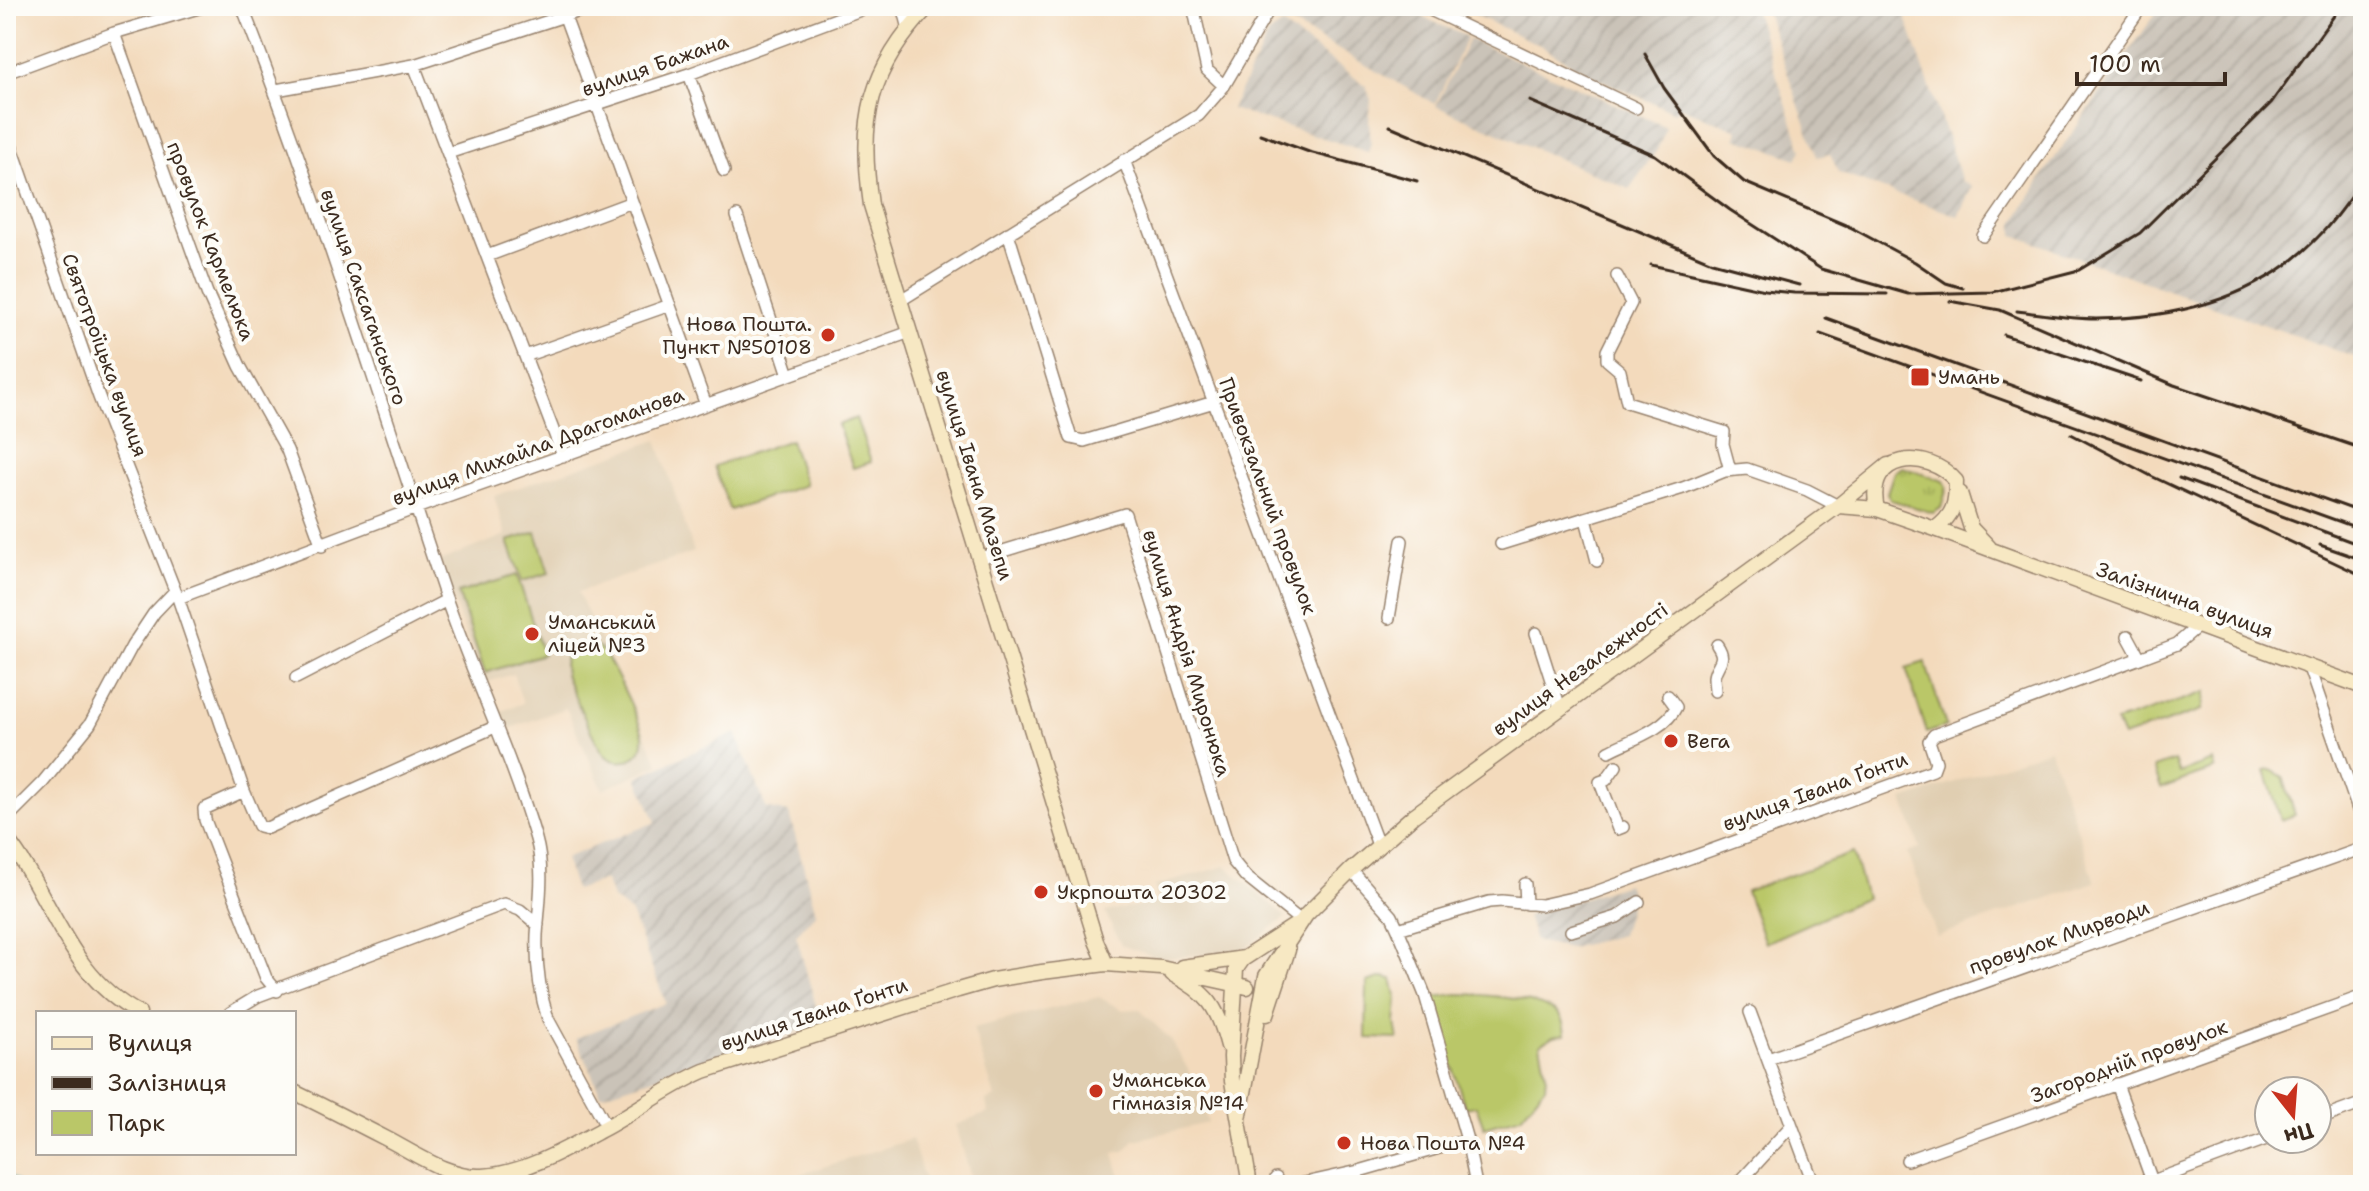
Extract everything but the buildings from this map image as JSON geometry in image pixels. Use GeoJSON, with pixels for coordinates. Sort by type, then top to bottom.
{"type":"FeatureCollection","features":[{"type":"Feature","properties":{"kind":"main road","name":"вулиця Івана Мазепи"},"geometry":{"type":"LineString","coordinates":[[929,6],[892,51],[874,88],[866,120],[865,164],[871,205],[1095,939],[1106,964]]}},
{"type":"Feature","properties":{"kind":"main road"},"geometry":{"type":"LineString","coordinates":[[1838,506],[1888,465],[1909,460],[1942,469],[1956,481],[1971,528],[1993,551]]}},
{"type":"Feature","properties":{"kind":"main road"},"geometry":{"type":"LineString","coordinates":[[1877,509],[1875,482],[1888,465]]}},
{"type":"Feature","properties":{"kind":"main road"},"geometry":{"type":"LineString","coordinates":[[1838,506],[1877,509],[1935,529],[1949,519],[1956,505],[1956,481]]}},
{"type":"Feature","properties":{"kind":"main road","name":"вулиця Незалежності"},"geometry":{"type":"LineString","coordinates":[[1247,957],[1301,921],[1351,870],[1413,816],[1838,506]]}},
{"type":"Feature","properties":{"kind":"main road","name":"Залізнична вулиця"},"geometry":{"type":"LineString","coordinates":[[1935,529],[2363,687]]}},
{"type":"Feature","properties":{"kind":"main road"},"geometry":{"type":"LineString","coordinates":[[6,838],[75,954],[113,997],[136,1011]]}},
{"type":"Feature","properties":{"kind":"main road","name":"вулиця Незалежності"},"geometry":{"type":"LineString","coordinates":[[1239,1119],[1266,976],[1301,921]]}},
{"type":"Feature","properties":{"kind":"main road","name":"вулиця Незалежності"},"geometry":{"type":"LineString","coordinates":[[1254,1049],[1301,921]]}},
{"type":"Feature","properties":{"kind":"main road"},"geometry":{"type":"LineString","coordinates":[[1247,957],[1262,961],[1266,976],[1259,985],[1239,981],[1239,962],[1247,957]]}},
{"type":"Feature","properties":{"kind":"main road","name":"вулиця Івана Ґонти"},"geometry":{"type":"LineString","coordinates":[[1161,968],[1247,957]]}},
{"type":"Feature","properties":{"kind":"main road","name":"вулиця Івана Ґонти"},"geometry":{"type":"LineString","coordinates":[[484,1180],[504,1179],[544,1159],[607,1127],[684,1080],[757,1053],[993,980],[1106,964],[1161,968],[1239,981]]}},
{"type":"Feature","properties":{"kind":"main road","name":"вулиця Івана Ґонти"},"geometry":{"type":"LineString","coordinates":[[1161,968],[1193,985],[1212,1003],[1221,1021],[1231,1057]]}},
{"type":"Feature","properties":{"kind":"main road","name":"вулиця Незалежності"},"geometry":{"type":"LineString","coordinates":[[1239,981],[1231,1057],[1250,1185]]}},
{"type":"Feature","properties":{"kind":"main road"},"geometry":{"type":"LineString","coordinates":[[296,1093],[447,1169],[484,1180]]}},
{"type":"Feature","properties":{"kind":"street"},"geometry":{"type":"LineString","coordinates":[[6,73],[114,33],[205,6]]}},
{"type":"Feature","properties":{"kind":"street","name":"вулиця Саксаганського"},"geometry":{"type":"LineString","coordinates":[[242,6],[276,90],[447,600],[497,726],[537,841],[541,864],[537,977],[542,1001],[548,1019],[607,1127]]}},
{"type":"Feature","properties":{"kind":"street"},"geometry":{"type":"LineString","coordinates":[[276,90],[414,65],[595,6]]}},
{"type":"Feature","properties":{"kind":"street","name":"вулиця Бажана"},"geometry":{"type":"LineString","coordinates":[[448,153],[689,74],[871,6]]}},
{"type":"Feature","properties":{"kind":"street"},"geometry":{"type":"LineString","coordinates":[[903,6],[909,29]]}},
{"type":"Feature","properties":{"kind":"street"},"geometry":{"type":"LineString","coordinates":[[1193,6],[1207,70],[1224,86]]}},
{"type":"Feature","properties":{"kind":"street"},"geometry":{"type":"LineString","coordinates":[[901,300],[1199,115],[1224,86],[1271,6]]}},
{"type":"Feature","properties":{"kind":"street"},"geometry":{"type":"LineString","coordinates":[[1422,6],[1636,108]]}},
{"type":"Feature","properties":{"kind":"street"},"geometry":{"type":"LineString","coordinates":[[1983,236],[2142,6]]}},
{"type":"Feature","properties":{"kind":"street"},"geometry":{"type":"LineString","coordinates":[[565,17],[706,405]]}},
{"type":"Feature","properties":{"kind":"street","name":"провулок Кармелюка"},"geometry":{"type":"LineString","coordinates":[[114,33],[207,293],[240,366],[287,450],[322,546]]}},
{"type":"Feature","properties":{"kind":"street"},"geometry":{"type":"LineString","coordinates":[[414,65],[563,456]]}},
{"type":"Feature","properties":{"kind":"street"},"geometry":{"type":"LineString","coordinates":[[689,74],[724,171]]}},
{"type":"Feature","properties":{"kind":"street","name":"Святотроїцька вулиця"},"geometry":{"type":"LineString","coordinates":[[6,130],[99,397],[177,595],[244,791],[259,826],[267,828],[497,726]]}},
{"type":"Feature","properties":{"kind":"street","name":"Привокзальний провулок"},"geometry":{"type":"LineString","coordinates":[[1124,160],[1378,845]]}},
{"type":"Feature","properties":{"kind":"street"},"geometry":{"type":"LineString","coordinates":[[487,256],[632,202]]}},
{"type":"Feature","properties":{"kind":"street"},"geometry":{"type":"LineString","coordinates":[[737,216],[789,375]]}},
{"type":"Feature","properties":{"kind":"street"},"geometry":{"type":"LineString","coordinates":[[1008,233],[1071,438],[1084,441],[1214,402]]}},
{"type":"Feature","properties":{"kind":"street"},"geometry":{"type":"LineString","coordinates":[[1617,276],[1631,303],[1607,351],[1607,360],[1620,371],[1627,402],[1724,432],[1723,444],[1730,470]]}},
{"type":"Feature","properties":{"kind":"street"},"geometry":{"type":"LineString","coordinates":[[525,356],[670,305]]}},
{"type":"Feature","properties":{"kind":"street","name":"вулиця Михайла Драгоманова"},"geometry":{"type":"LineString","coordinates":[[177,595],[322,546],[416,508],[910,332]]}},
{"type":"Feature","properties":{"kind":"street"},"geometry":{"type":"LineString","coordinates":[[1501,544],[1730,470],[1747,469],[1807,490],[1838,506]]}},
{"type":"Feature","properties":{"kind":"street","name":"вулиця Андрія Миронюка"},"geometry":{"type":"LineString","coordinates":[[980,558],[1125,514],[1233,861],[1246,877],[1301,921]]}},
{"type":"Feature","properties":{"kind":"street"},"geometry":{"type":"LineString","coordinates":[[1586,519],[1597,561]]}},
{"type":"Feature","properties":{"kind":"street"},"geometry":{"type":"LineString","coordinates":[[1389,618],[1402,541]]}},
{"type":"Feature","properties":{"kind":"street"},"geometry":{"type":"LineString","coordinates":[[6,819],[43,782],[90,724],[132,646],[154,613],[177,595]]}},
{"type":"Feature","properties":{"kind":"street"},"geometry":{"type":"LineString","coordinates":[[296,678],[447,600]]}},
{"type":"Feature","properties":{"kind":"street","name":"вулиця Івана Ґонти"},"geometry":{"type":"LineString","coordinates":[[1398,929],[1489,902],[1556,903],[1590,894],[1933,770],[1936,762],[1929,741],[1934,735],[2177,644],[2198,626]]}},
{"type":"Feature","properties":{"kind":"street"},"geometry":{"type":"LineString","coordinates":[[1536,633],[1560,708]]}},
{"type":"Feature","properties":{"kind":"street"},"geometry":{"type":"LineString","coordinates":[[2128,636],[2140,658]]}},
{"type":"Feature","properties":{"kind":"street"},"geometry":{"type":"LineString","coordinates":[[1715,691],[1714,677],[1721,664],[1721,651],[1717,645]]}},
{"type":"Feature","properties":{"kind":"street"},"geometry":{"type":"LineString","coordinates":[[2308,665],[2363,824]]}},
{"type":"Feature","properties":{"kind":"street"},"geometry":{"type":"LineString","coordinates":[[1609,751],[1650,730],[1671,715],[1676,707],[1668,696]]}},
{"type":"Feature","properties":{"kind":"street"},"geometry":{"type":"LineString","coordinates":[[1616,766],[1606,780],[1600,782],[1618,829],[1623,827]]}},
{"type":"Feature","properties":{"kind":"street"},"geometry":{"type":"LineString","coordinates":[[244,791],[204,809],[205,820],[266,978],[277,991]]}},
{"type":"Feature","properties":{"kind":"street","name":"провулок Мирводи"},"geometry":{"type":"LineString","coordinates":[[1768,1059],[2363,848]]}},
{"type":"Feature","properties":{"kind":"street"},"geometry":{"type":"LineString","coordinates":[[1351,870],[1392,916],[1425,995],[1467,1140],[1476,1185]]}},
{"type":"Feature","properties":{"kind":"street"},"geometry":{"type":"LineString","coordinates":[[1525,884],[1526,904]]}},
{"type":"Feature","properties":{"kind":"street"},"geometry":{"type":"LineString","coordinates":[[1571,931],[1617,917],[1639,902]]}},
{"type":"Feature","properties":{"kind":"street"},"geometry":{"type":"LineString","coordinates":[[233,1011],[258,996],[504,904],[520,910],[538,925]]}},
{"type":"Feature","properties":{"kind":"street","name":"Загородній провулок"},"geometry":{"type":"LineString","coordinates":[[1907,1160],[2363,996]]}},
{"type":"Feature","properties":{"kind":"street"},"geometry":{"type":"LineString","coordinates":[[1750,1012],[1814,1185]]}},
{"type":"Feature","properties":{"kind":"street"},"geometry":{"type":"LineString","coordinates":[[2117,1084],[2147,1183],[2253,1144]]}},
{"type":"Feature","properties":{"kind":"street"},"geometry":{"type":"LineString","coordinates":[[2333,1114],[2363,1103]]}},
{"type":"Feature","properties":{"kind":"street"},"geometry":{"type":"LineString","coordinates":[[1737,1185],[1791,1126]]}},
{"type":"Feature","properties":{"kind":"street"},"geometry":{"type":"LineString","coordinates":[[1296,1185],[1467,1140]]}},
{"type":"Feature","properties":{"kind":"shaded area"},"geometry":{"type":"Polygon","coordinates":[[[1294,6],[1399,6],[1467,37],[1435,104],[1286,20],[1294,6]]]}},
{"type":"Feature","properties":{"kind":"shaded area"},"geometry":{"type":"Polygon","coordinates":[[[1456,6],[1753,6],[1802,150],[1797,159],[1736,138],[1738,130],[1681,107],[1674,112],[1587,74],[1542,46],[1456,6]]]}},
{"type":"Feature","properties":{"kind":"shaded area"},"geometry":{"type":"Polygon","coordinates":[[[1764,6],[1902,6],[1962,181],[1972,187],[1958,216],[1839,173],[1830,154],[1817,157],[1764,6]]]}},
{"type":"Feature","properties":{"kind":"shaded area"},"geometry":{"type":"Polygon","coordinates":[[[2161,6],[2363,6],[2363,360],[2014,235],[2014,223],[2045,172],[2161,6]]]}},
{"type":"Feature","properties":{"kind":"shaded area"},"geometry":{"type":"Polygon","coordinates":[[[1282,25],[1366,86],[1371,100],[1371,143],[1368,152],[1231,109],[1269,34],[1282,25]]]}},
{"type":"Feature","properties":{"kind":"shaded area"},"geometry":{"type":"Polygon","coordinates":[[[1469,39],[1666,127],[1657,150],[1629,189],[1436,106],[1469,39]]]}},
{"type":"Feature","properties":{"kind":"shaded area","name":"Уманський ліцей №3"},"geometry":{"type":"Polygon","coordinates":[[[657,440],[694,552],[578,592],[659,764],[603,790],[566,708],[503,731],[497,713],[523,703],[513,674],[484,683],[439,561],[506,535],[494,496],[657,440]]]}},
{"type":"Feature","properties":{"kind":"shaded area"},"geometry":{"type":"Polygon","coordinates":[[[736,733],[766,808],[789,813],[816,913],[796,935],[821,1024],[601,1095],[576,1038],[666,1003],[631,913],[613,899],[605,880],[575,890],[565,858],[656,822],[637,777],[736,733]]]}},
{"type":"Feature","properties":{"kind":"shaded area"},"geometry":{"type":"Polygon","coordinates":[[[2050,749],[2095,882],[1937,936],[1908,853],[1920,848],[1903,800],[2050,749]]]}},
{"type":"Feature","properties":{"kind":"shaded area"},"geometry":{"type":"Polygon","coordinates":[[[1226,866],[1286,917],[1244,949],[1161,959],[1121,945],[1105,912],[1157,902],[1155,886],[1226,866]]]}},
{"type":"Feature","properties":{"kind":"shaded area"},"geometry":{"type":"Polygon","coordinates":[[[1627,884],[1632,898],[1621,935],[1570,948],[1535,941],[1527,916],[1627,884]]]}},
{"type":"Feature","properties":{"kind":"shaded area","name":"Уманська гімназія №14"},"geometry":{"type":"Polygon","coordinates":[[[1099,997],[1123,1010],[1139,1009],[1171,1040],[1197,1085],[1208,1123],[1134,1140],[1124,1151],[1114,1153],[1123,1185],[973,1185],[956,1125],[988,1113],[986,1101],[995,1097],[973,1028],[1099,997]]]}},
{"type":"Feature","properties":{"kind":"shaded area"},"geometry":{"type":"Polygon","coordinates":[[[912,1139],[926,1185],[805,1185],[801,1174],[912,1139]]]}},
{"type":"Feature","properties":{"kind":"green space"},"geometry":{"type":"Polygon","coordinates":[[[856,418],[871,462],[853,468],[838,425],[856,418]]]}},
{"type":"Feature","properties":{"kind":"green space"},"geometry":{"type":"Polygon","coordinates":[[[790,440],[805,485],[730,510],[714,466],[790,440]]]}},
{"type":"Feature","properties":{"kind":"green space"},"geometry":{"type":"Polygon","coordinates":[[[1902,467],[1944,481],[1947,487],[1941,508],[1933,513],[1891,500],[1887,493],[1894,472],[1902,467]]]}},
{"type":"Feature","properties":{"kind":"green space"},"geometry":{"type":"Polygon","coordinates":[[[536,532],[549,573],[522,581],[508,541],[536,532]]]}},
{"type":"Feature","properties":{"kind":"green space"},"geometry":{"type":"Polygon","coordinates":[[[517,575],[543,654],[485,673],[458,593],[517,575]]]}},
{"type":"Feature","properties":{"kind":"green space"},"geometry":{"type":"Polygon","coordinates":[[[580,645],[593,646],[603,652],[632,707],[643,743],[631,759],[611,759],[600,749],[566,677],[566,658],[571,650],[580,645]]]}},
{"type":"Feature","properties":{"kind":"green space"},"geometry":{"type":"Polygon","coordinates":[[[1925,662],[1946,726],[1927,733],[1906,668],[1925,662]]]}},
{"type":"Feature","properties":{"kind":"green space"},"geometry":{"type":"Polygon","coordinates":[[[2206,692],[2202,710],[2123,737],[2116,722],[2206,692]]]}},
{"type":"Feature","properties":{"kind":"green space"},"geometry":{"type":"Polygon","coordinates":[[[2174,761],[2179,773],[2213,761],[2215,769],[2161,788],[2154,768],[2174,761]]]}},
{"type":"Feature","properties":{"kind":"green space"},"geometry":{"type":"Polygon","coordinates":[[[2271,770],[2283,777],[2295,815],[2281,820],[2265,771],[2271,770]]]}},
{"type":"Feature","properties":{"kind":"green space"},"geometry":{"type":"Polygon","coordinates":[[[1853,853],[1866,898],[1765,943],[1746,891],[1853,853]]]}},
{"type":"Feature","properties":{"kind":"green space"},"geometry":{"type":"Polygon","coordinates":[[[1383,977],[1392,979],[1397,999],[1395,1023],[1398,1039],[1366,1038],[1367,982],[1383,977]]]}},
{"type":"Feature","properties":{"kind":"green space"},"geometry":{"type":"Polygon","coordinates":[[[1457,994],[1527,1001],[1552,1010],[1562,1020],[1565,1034],[1553,1036],[1540,1045],[1546,1074],[1545,1087],[1521,1116],[1484,1127],[1476,1106],[1465,1108],[1433,997],[1457,994]]]}},
{"type":"Feature","properties":{"kind":"waterway"},"geometry":{"type":"LineString","coordinates":[[6,1174],[20,1185]]}},
{"type":"Feature","properties":{"kind":"railway"},"geometry":{"type":"LineString","coordinates":[[1530,101],[1655,155],[1730,210],[1821,269],[1908,294],[1993,292],[2079,270],[2140,233],[2271,103],[2341,6]]}},
{"type":"Feature","properties":{"kind":"railway"},"geometry":{"type":"LineString","coordinates":[[1645,54],[1664,88],[1714,156],[1744,182],[1850,227],[1915,262],[1946,283],[1963,288]]}},
{"type":"Feature","properties":{"kind":"railway"},"geometry":{"type":"LineString","coordinates":[[1390,126],[1712,262],[1799,285]]}},
{"type":"Feature","properties":{"kind":"railway"},"geometry":{"type":"LineString","coordinates":[[1260,134],[1309,152],[1417,181]]}},
{"type":"Feature","properties":{"kind":"railway"},"geometry":{"type":"LineString","coordinates":[[2017,311],[2086,319],[2127,318],[2187,309],[2216,300],[2244,289],[2295,258],[2331,223],[2363,179]]}},
{"type":"Feature","properties":{"kind":"railway"},"geometry":{"type":"LineString","coordinates":[[1651,265],[1765,290],[1887,294]]}},
{"type":"Feature","properties":{"kind":"railway"},"geometry":{"type":"LineString","coordinates":[[1950,301],[2000,310],[2174,385],[2363,449]]}},
{"type":"Feature","properties":{"kind":"railway"},"geometry":{"type":"LineString","coordinates":[[1826,318],[2363,513]]}},
{"type":"Feature","properties":{"kind":"railway"},"geometry":{"type":"LineString","coordinates":[[1820,334],[2363,530]]}},
{"type":"Feature","properties":{"kind":"railway"},"geometry":{"type":"LineString","coordinates":[[2004,335],[2141,381]]}},
{"type":"Feature","properties":{"kind":"railway"},"geometry":{"type":"LineString","coordinates":[[2071,434],[2151,476],[2363,576]]}},
{"type":"Feature","properties":{"kind":"railway"},"geometry":{"type":"LineString","coordinates":[[2179,478],[2363,546]]}},
{"type":"Feature","properties":{"kind":"railway"},"geometry":{"type":"LineString","coordinates":[[2320,545],[2363,560]]}},
{"type":"Feature","properties":{"kind":"place","name":"Нова Пошта. Пункт №50108"},"geometry":{"type":"Point","coordinates":[828,335]}},
{"type":"Feature","properties":{"kind":"place","name":"Умань"},"geometry":{"type":"Point","coordinates":[1920,377]}},
{"type":"Feature","properties":{"kind":"place","name":"Уманський ліцей №3"},"geometry":{"type":"Point","coordinates":[532,634]}},
{"type":"Feature","properties":{"kind":"place","name":"Вега"},"geometry":{"type":"Point","coordinates":[1671,741]}},
{"type":"Feature","properties":{"kind":"place","name":"Укрпошта 20302"},"geometry":{"type":"Point","coordinates":[1041,892]}},
{"type":"Feature","properties":{"kind":"place","name":"Уманська гімназія №14"},"geometry":{"type":"Point","coordinates":[1096,1091]}},
{"type":"Feature","properties":{"kind":"place","name":"Нова Пошта №4"},"geometry":{"type":"Point","coordinates":[1344,1143]}}]}
